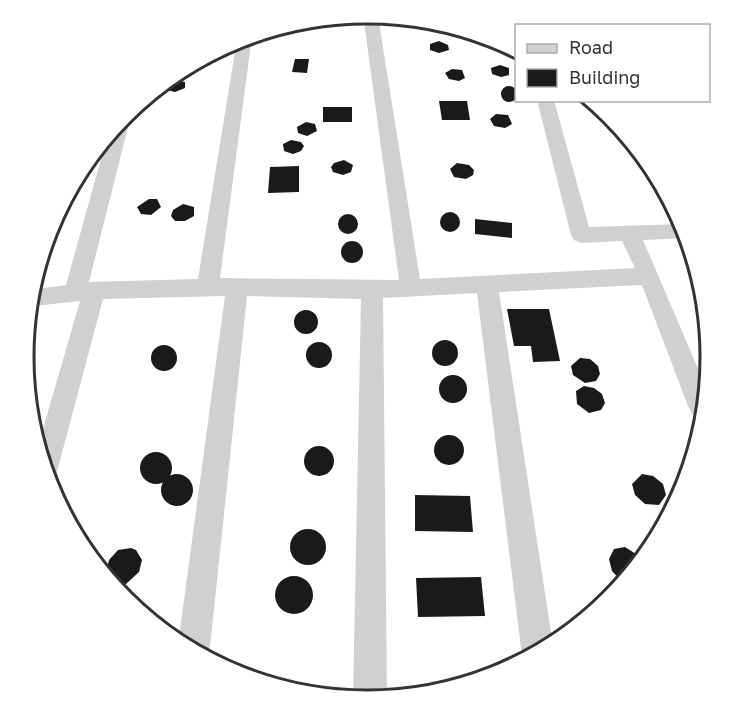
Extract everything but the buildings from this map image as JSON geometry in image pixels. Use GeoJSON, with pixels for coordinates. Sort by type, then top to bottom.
{"type":"FeatureCollection","features":[{"type":"Feature","properties":{"kind":"street"},"geometry":{"type":"LineString","coordinates":[[372,24],[411,289]]}},
{"type":"Feature","properties":{"kind":"street"},"geometry":{"type":"LineString","coordinates":[[208,287],[244,48]]}},
{"type":"Feature","properties":{"kind":"street"},"geometry":{"type":"LineString","coordinates":[[546,102],[582,235],[675,231]]}},
{"type":"Feature","properties":{"kind":"street"},"geometry":{"type":"LineString","coordinates":[[48,453],[117,137]]}},
{"type":"Feature","properties":{"kind":"street"},"geometry":{"type":"LineString","coordinates":[[629,233],[650,276],[697,397]]}},
{"type":"Feature","properties":{"kind":"street"},"geometry":{"type":"LineString","coordinates":[[39,297],[84,292],[208,287],[411,289],[650,276]]}},
{"type":"Feature","properties":{"kind":"street"},"geometry":{"type":"LineString","coordinates":[[487,286],[536,644]]}},
{"type":"Feature","properties":{"kind":"street"},"geometry":{"type":"LineString","coordinates":[[195,642],[237,287]]}},
{"type":"Feature","properties":{"kind":"street"},"geometry":{"type":"LineString","coordinates":[[370,690],[372,290]]}}]}
